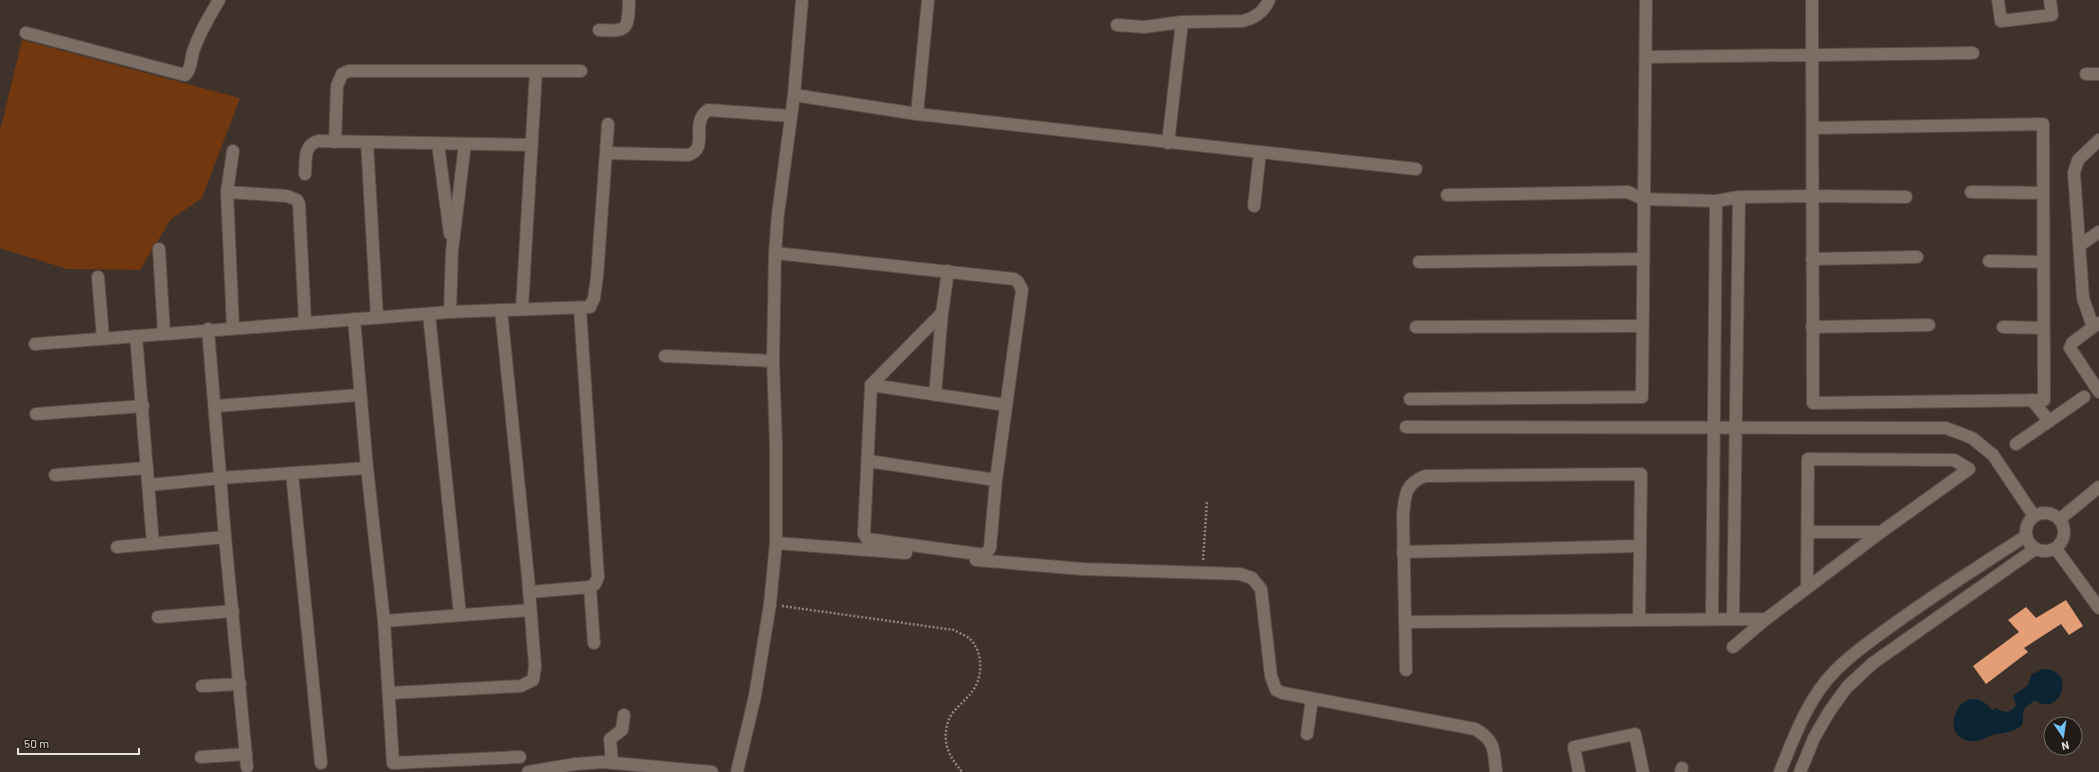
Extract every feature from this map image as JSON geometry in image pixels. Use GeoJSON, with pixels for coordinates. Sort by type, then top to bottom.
{"type":"FeatureCollection","features":[{"type":"Feature","properties":{"kind":"street"},"geometry":{"type":"LineString","coordinates":[[26,33],[185,76],[189,70],[202,29],[219,0]]}},
{"type":"Feature","properties":{"kind":"street"},"geometry":{"type":"LineString","coordinates":[[599,30],[619,31],[625,27],[628,23],[629,0]]}},
{"type":"Feature","properties":{"kind":"street"},"geometry":{"type":"LineString","coordinates":[[737,772],[755,696],[770,604],[776,543],[776,446],[773,361],[776,253],[778,214],[794,95],[802,0]]}},
{"type":"Feature","properties":{"kind":"street"},"geometry":{"type":"LineString","coordinates":[[917,114],[928,0]]}},
{"type":"Feature","properties":{"kind":"street"},"geometry":{"type":"LineString","coordinates":[[1117,25],[1144,27],[1182,22],[1243,21],[1253,18],[1261,12],[1269,0]]}},
{"type":"Feature","properties":{"kind":"street"},"geometry":{"type":"LineString","coordinates":[[1410,399],[1642,397],[1646,0]]}},
{"type":"Feature","properties":{"kind":"street"},"geometry":{"type":"LineString","coordinates":[[1812,0],[1814,54],[1812,196],[1812,403],[2044,400],[2043,124],[1813,128]]}},
{"type":"Feature","properties":{"kind":"street"},"geometry":{"type":"LineString","coordinates":[[1998,0],[2000,21],[2052,15],[2050,0]]}},
{"type":"Feature","properties":{"kind":"street"},"geometry":{"type":"LineString","coordinates":[[1168,143],[1182,22]]}},
{"type":"Feature","properties":{"kind":"street"},"geometry":{"type":"LineString","coordinates":[[1646,57],[1973,53]]}},
{"type":"Feature","properties":{"kind":"street"},"geometry":{"type":"LineString","coordinates":[[335,142],[337,86],[342,74],[349,71],[581,71]]}},
{"type":"Feature","properties":{"kind":"street"},"geometry":{"type":"LineString","coordinates":[[522,308],[536,71]]}},
{"type":"Feature","properties":{"kind":"street"},"geometry":{"type":"LineString","coordinates":[[2086,74],[2099,74]]}},
{"type":"Feature","properties":{"kind":"street"},"geometry":{"type":"LineString","coordinates":[[794,95],[917,114],[1168,143],[1416,169]]}},
{"type":"Feature","properties":{"kind":"street"},"geometry":{"type":"LineString","coordinates":[[606,153],[688,155],[695,153],[699,147],[699,121],[702,114],[708,110],[791,116]]}},
{"type":"Feature","properties":{"kind":"street"},"geometry":{"type":"LineString","coordinates":[[36,344],[233,327],[450,312],[522,308],[580,309],[590,307],[594,298],[608,124]]}},
{"type":"Feature","properties":{"kind":"street"},"geometry":{"type":"LineString","coordinates":[[2099,140],[2078,160],[2074,173],[2083,298],[2096,325],[2072,343],[2070,348],[2074,357],[2099,392]]}},
{"type":"Feature","properties":{"kind":"street"},"geometry":{"type":"LineString","coordinates":[[305,174],[308,147],[311,143],[318,141],[531,145]]}},
{"type":"Feature","properties":{"kind":"street"},"geometry":{"type":"LineString","coordinates":[[367,142],[376,318]]}},
{"type":"Feature","properties":{"kind":"street"},"geometry":{"type":"LineString","coordinates":[[438,144],[452,251]]}},
{"type":"Feature","properties":{"kind":"street"},"geometry":{"type":"LineString","coordinates":[[450,312],[452,251],[465,144]]}},
{"type":"Feature","properties":{"kind":"street"},"geometry":{"type":"LineString","coordinates":[[233,327],[228,192],[234,151]]}},
{"type":"Feature","properties":{"kind":"street"},"geometry":{"type":"LineString","coordinates":[[1254,206],[1260,152]]}},
{"type":"Feature","properties":{"kind":"street"},"geometry":{"type":"LineString","coordinates":[[228,192],[288,196],[298,200],[305,322]]}},
{"type":"Feature","properties":{"kind":"street"},"geometry":{"type":"LineString","coordinates":[[1447,195],[1628,192],[1643,199],[1716,201],[1739,197],[1906,197]]}},
{"type":"Feature","properties":{"kind":"street"},"geometry":{"type":"LineString","coordinates":[[1971,192],[2043,193]]}},
{"type":"Feature","properties":{"kind":"street"},"geometry":{"type":"LineString","coordinates":[[1733,619],[1739,197]]}},
{"type":"Feature","properties":{"kind":"street"},"geometry":{"type":"LineString","coordinates":[[1712,619],[1716,201]]}},
{"type":"Feature","properties":{"kind":"street"},"geometry":{"type":"LineString","coordinates":[[2080,245],[2099,232]]}},
{"type":"Feature","properties":{"kind":"street"},"geometry":{"type":"LineString","coordinates":[[159,249],[164,333]]}},
{"type":"Feature","properties":{"kind":"street"},"geometry":{"type":"LineString","coordinates":[[776,253],[1014,279],[1021,286],[1022,290],[996,480],[990,548],[985,558]]}},
{"type":"Feature","properties":{"kind":"street"},"geometry":{"type":"LineString","coordinates":[[1812,259],[1917,257]]}},
{"type":"Feature","properties":{"kind":"street"},"geometry":{"type":"LineString","coordinates":[[1419,262],[1643,259]]}},
{"type":"Feature","properties":{"kind":"street"},"geometry":{"type":"LineString","coordinates":[[1989,261],[2043,262]]}},
{"type":"Feature","properties":{"kind":"street"},"geometry":{"type":"LineString","coordinates":[[935,395],[942,313],[948,271]]}},
{"type":"Feature","properties":{"kind":"street"},"geometry":{"type":"LineString","coordinates":[[98,278],[103,338]]}},
{"type":"Feature","properties":{"kind":"street"},"geometry":{"type":"LineString","coordinates":[[529,592],[590,587],[595,584],[598,577],[580,309]]}},
{"type":"Feature","properties":{"kind":"street"},"geometry":{"type":"LineString","coordinates":[[390,693],[529,684],[533,680],[535,667],[529,592],[501,310]]}},
{"type":"Feature","properties":{"kind":"street"},"geometry":{"type":"LineString","coordinates":[[942,313],[871,386],[864,534],[867,539],[985,558]]}},
{"type":"Feature","properties":{"kind":"street"},"geometry":{"type":"LineString","coordinates":[[429,314],[460,615]]}},
{"type":"Feature","properties":{"kind":"street"},"geometry":{"type":"LineString","coordinates":[[354,319],[366,468],[384,621],[390,693],[393,763],[520,757]]}},
{"type":"Feature","properties":{"kind":"street"},"geometry":{"type":"LineString","coordinates":[[1812,326],[1929,325]]}},
{"type":"Feature","properties":{"kind":"street"},"geometry":{"type":"LineString","coordinates":[[1416,327],[1642,326]]}},
{"type":"Feature","properties":{"kind":"street"},"geometry":{"type":"LineString","coordinates":[[2003,327],[2043,328]]}},
{"type":"Feature","properties":{"kind":"street"},"geometry":{"type":"LineString","coordinates":[[208,329],[216,406],[225,537],[234,611],[247,766]]}},
{"type":"Feature","properties":{"kind":"street"},"geometry":{"type":"LineString","coordinates":[[136,336],[154,544]]}},
{"type":"Feature","properties":{"kind":"street"},"geometry":{"type":"LineString","coordinates":[[665,356],[773,361]]}},
{"type":"Feature","properties":{"kind":"street"},"geometry":{"type":"LineString","coordinates":[[871,386],[1006,405]]}},
{"type":"Feature","properties":{"kind":"street"},"geometry":{"type":"LineString","coordinates":[[216,406],[360,395]]}},
{"type":"Feature","properties":{"kind":"street"},"geometry":{"type":"LineString","coordinates":[[2016,444],[2084,396]]}},
{"type":"Feature","properties":{"kind":"street"},"geometry":{"type":"LineString","coordinates":[[2032,400],[2049,421]]}},
{"type":"Feature","properties":{"kind":"street"},"geometry":{"type":"LineString","coordinates":[[36,414],[143,406]]}},
{"type":"Feature","properties":{"kind":"street"},"geometry":{"type":"LineString","coordinates":[[1406,427],[1946,428],[1972,438],[1993,455],[2034,516]]}},
{"type":"Feature","properties":{"kind":"street"},"geometry":{"type":"LineString","coordinates":[[1733,647],[1766,619],[1807,588],[1880,532],[1968,469],[1954,460],[1808,459],[1807,588]]}},
{"type":"Feature","properties":{"kind":"street"},"geometry":{"type":"LineString","coordinates":[[868,461],[996,480]]}},
{"type":"Feature","properties":{"kind":"street"},"geometry":{"type":"LineString","coordinates":[[55,475],[148,468]]}},
{"type":"Feature","properties":{"kind":"street"},"geometry":{"type":"LineString","coordinates":[[150,485],[221,478],[366,468]]}},
{"type":"Feature","properties":{"kind":"street"},"geometry":{"type":"LineString","coordinates":[[292,474],[320,763]]}},
{"type":"Feature","properties":{"kind":"street"},"geometry":{"type":"LineString","coordinates":[[1406,670],[1403,552],[1403,516],[1405,494],[1414,480],[1425,476],[1641,474],[1640,620]]}},
{"type":"Feature","properties":{"kind":"street"},"geometry":{"type":"LineString","coordinates":[[2060,519],[2099,487]]}},
{"type":"Feature","properties":{"kind":"street"},"geometry":{"type":"LineString","coordinates":[[2045,513],[2060,519],[2063,524],[2065,535],[2061,545],[2056,549],[2046,552],[2035,549],[2031,546],[2026,536],[2027,525],[2034,516],[2045,513]]}},
{"type":"Feature","properties":{"kind":"street"},"geometry":{"type":"LineString","coordinates":[[1808,532],[1880,532]]}},
{"type":"Feature","properties":{"kind":"street"},"geometry":{"type":"LineString","coordinates":[[1780,772],[1800,724],[1810,705],[1834,671],[1864,646],[1938,594],[2026,536]]}},
{"type":"Feature","properties":{"kind":"street"},"geometry":{"type":"LineString","coordinates":[[117,547],[225,537]]}},
{"type":"Feature","properties":{"kind":"street"},"geometry":{"type":"LineString","coordinates":[[776,543],[985,558],[1084,569],[1240,574],[1252,578],[1258,583],[1261,590],[1273,684],[1276,690],[1284,693],[1475,729],[1491,741],[1494,751],[1496,772]]}},
{"type":"Feature","properties":{"kind":"street"},"geometry":{"type":"LineString","coordinates":[[1403,552],[1640,546]]}},
{"type":"Feature","properties":{"kind":"street"},"geometry":{"type":"LineString","coordinates":[[1800,772],[1814,738],[1829,712],[1847,687],[1873,663],[2035,549]]}},
{"type":"Feature","properties":{"kind":"street"},"geometry":{"type":"LineString","coordinates":[[2056,549],[2099,608]]}},
{"type":"Feature","properties":{"kind":"street"},"geometry":{"type":"LineString","coordinates":[[590,587],[594,643]]}},
{"type":"Feature","properties":{"kind":"street"},"geometry":{"type":"LineString","coordinates":[[1938,594],[1947,610]]}},
{"type":"Feature","properties":{"kind":"street"},"geometry":{"type":"LineString","coordinates":[[384,621],[530,610]]}},
{"type":"Feature","properties":{"kind":"street"},"geometry":{"type":"LineString","coordinates":[[158,617],[234,611]]}},
{"type":"Feature","properties":{"kind":"street"},"geometry":{"type":"LineString","coordinates":[[1405,622],[1766,619]]}},
{"type":"Feature","properties":{"kind":"street"},"geometry":{"type":"LineString","coordinates":[[202,686],[240,684]]}},
{"type":"Feature","properties":{"kind":"street"},"geometry":{"type":"LineString","coordinates":[[1307,734],[1312,698]]}},
{"type":"Feature","properties":{"kind":"street"},"geometry":{"type":"LineString","coordinates":[[612,762],[610,740],[622,730],[624,715]]}},
{"type":"Feature","properties":{"kind":"street"},"geometry":{"type":"LineString","coordinates":[[1579,772],[1574,747],[1635,734],[1643,772]]}},
{"type":"Feature","properties":{"kind":"street"},"geometry":{"type":"LineString","coordinates":[[201,757],[246,754]]}},
{"type":"Feature","properties":{"kind":"street"},"geometry":{"type":"LineString","coordinates":[[528,772],[576,764],[612,762],[712,772]]}},
{"type":"Feature","properties":{"kind":"path"},"geometry":{"type":"LineString","coordinates":[[1202,572],[1207,502]]}},
{"type":"Feature","properties":{"kind":"path"},"geometry":{"type":"LineString","coordinates":[[770,604],[954,630],[971,640],[979,656],[981,674],[973,692],[950,718],[945,737],[950,758],[962,772]]}},
{"type":"Feature","properties":{"kind":"shaded area"},"geometry":{"type":"Polygon","coordinates":[[[22,40],[240,98],[202,198],[171,219],[140,270],[67,269],[0,248],[0,131],[22,40]]]}},
{"type":"Feature","properties":{"kind":"water"},"geometry":{"type":"Polygon","coordinates":[[[2043,669],[2054,671],[2060,677],[2063,684],[2062,692],[2058,699],[2051,703],[2044,704],[2035,700],[2027,706],[2024,710],[2023,723],[2021,726],[2009,732],[1992,735],[1975,741],[1962,738],[1955,731],[1954,722],[1956,712],[1962,704],[1971,699],[1981,701],[1992,710],[1997,708],[2005,712],[2010,711],[2016,705],[2013,696],[2028,685],[2032,674],[2043,669]]]}},
{"type":"Feature","properties":{"kind":"building"},"geometry":{"type":"Polygon","coordinates":[[[2066,600],[2083,626],[2069,635],[2061,624],[2024,648],[2028,652],[1986,684],[1973,666],[2019,632],[2008,620],[2026,607],[2036,618],[2066,600]]]}}]}
